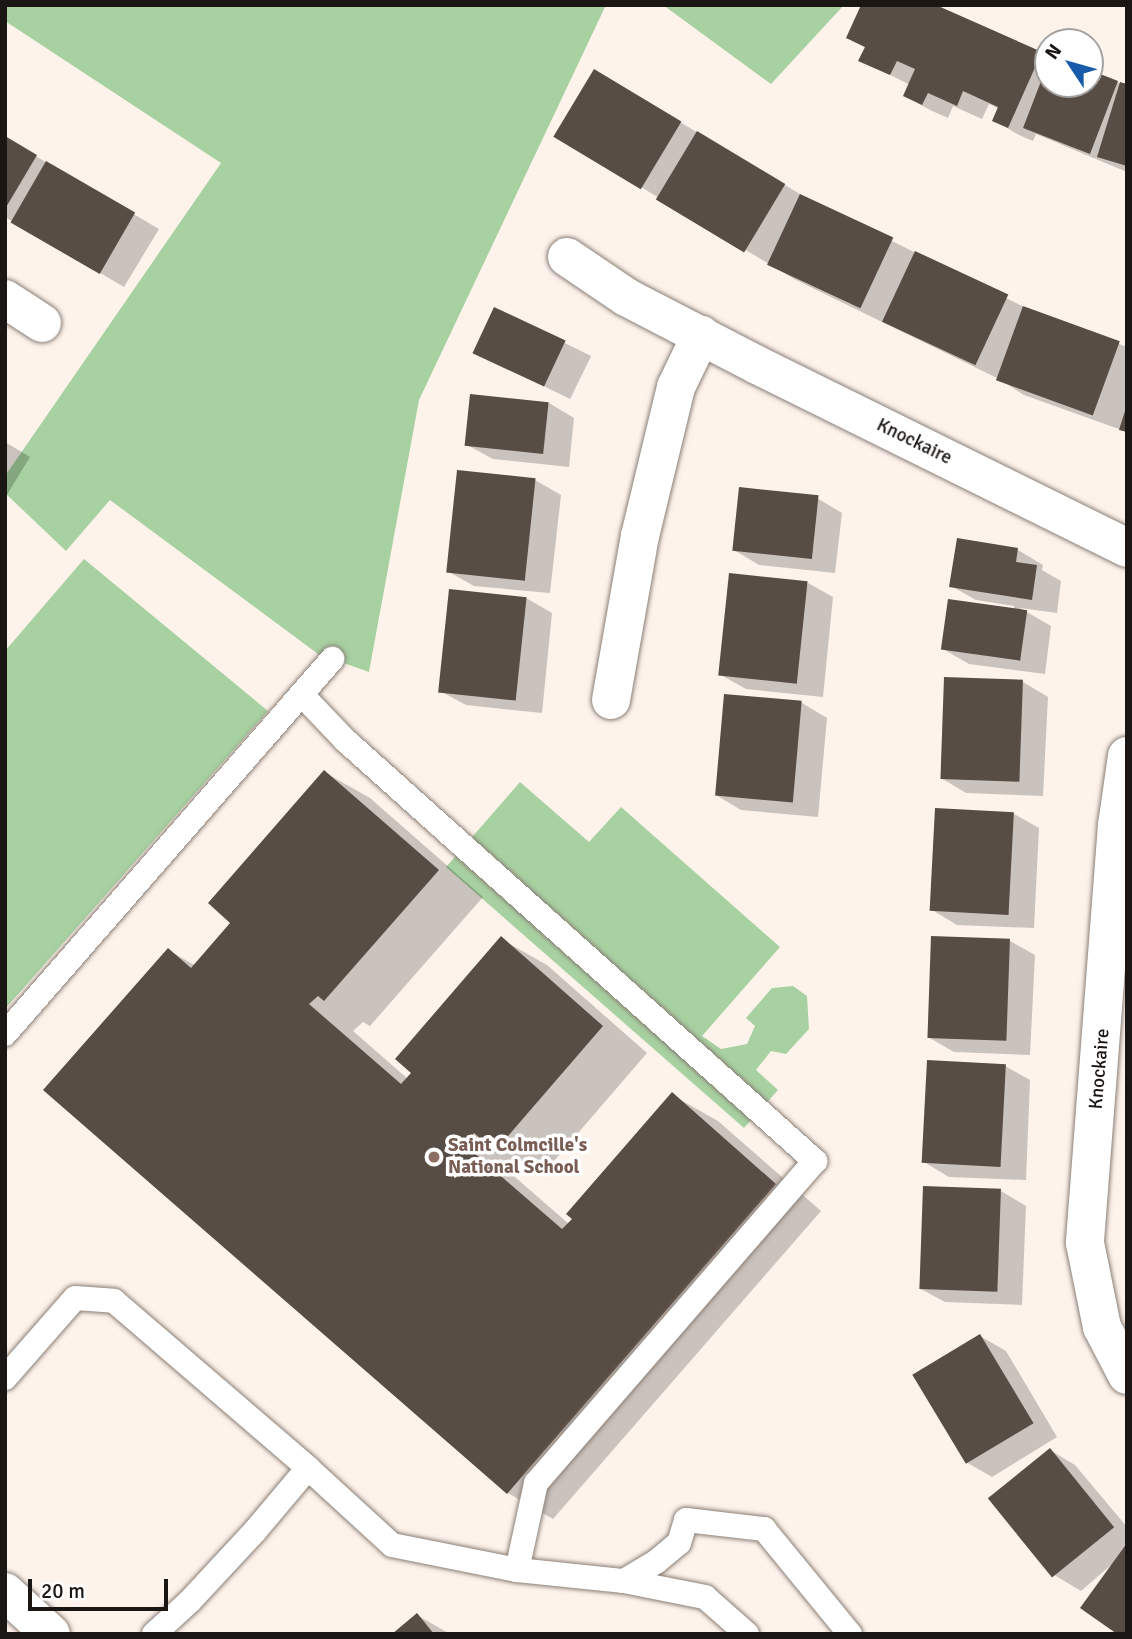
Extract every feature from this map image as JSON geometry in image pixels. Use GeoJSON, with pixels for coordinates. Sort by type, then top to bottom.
{"type":"FeatureCollection","features":[{"type":"Feature","properties":{"kind":"street","name":"Knockaire"},"geometry":{"type":"LineString","coordinates":[[567,257],[626,297],[1127,548]]}},
{"type":"Feature","properties":{"kind":"street"},"geometry":{"type":"LineString","coordinates":[[5,299],[42,323]]}},
{"type":"Feature","properties":{"kind":"street"},"geometry":{"type":"LineString","coordinates":[[611,700],[640,536],[676,387],[701,335]]}},
{"type":"Feature","properties":{"kind":"street","name":"Knockaire"},"geometry":{"type":"LineString","coordinates":[[1127,755],[1117,825],[1085,1243],[1102,1327],[1127,1375]]}},
{"type":"Feature","properties":{"kind":"street"},"geometry":{"type":"LineString","coordinates":[[5,1592],[51,1634]]}},
{"type":"Feature","properties":{"kind":"lane"},"geometry":{"type":"LineString","coordinates":[[5,1034],[332,659]]}},
{"type":"Feature","properties":{"kind":"lane"},"geometry":{"type":"LineString","coordinates":[[302,695],[346,741],[815,1161],[536,1483],[517,1570]]}},
{"type":"Feature","properties":{"kind":"lane"},"geometry":{"type":"LineString","coordinates":[[5,1378],[75,1298],[114,1301],[308,1468],[392,1545],[517,1570],[624,1581],[705,1597],[747,1634]]}},
{"type":"Feature","properties":{"kind":"lane"},"geometry":{"type":"LineString","coordinates":[[165,1631],[256,1531],[308,1468]]}},
{"type":"Feature","properties":{"kind":"lane"},"geometry":{"type":"LineString","coordinates":[[624,1581],[656,1562],[679,1542],[686,1520],[764,1529],[850,1634]]}},
{"type":"Feature","properties":{"kind":"green space"},"geometry":{"type":"Polygon","coordinates":[[[5,5],[606,5],[419,400],[369,672],[318,654],[110,500],[66,551],[5,493],[5,476],[221,163],[5,21],[5,5]]]}},
{"type":"Feature","properties":{"kind":"green space"},"geometry":{"type":"Polygon","coordinates":[[[663,5],[844,5],[771,84],[663,5]]]}},
{"type":"Feature","properties":{"kind":"green space"},"geometry":{"type":"Polygon","coordinates":[[[84,559],[268,711],[5,1009],[5,651],[84,559]]]}},
{"type":"Feature","properties":{"kind":"green space"},"geometry":{"type":"Polygon","coordinates":[[[520,782],[589,842],[621,807],[780,947],[702,1036],[721,1049],[747,1044],[755,1026],[746,1018],[772,988],[793,986],[807,996],[809,1029],[786,1054],[771,1051],[756,1070],[778,1090],[744,1128],[446,867],[520,782]]]}},
{"type":"Feature","properties":{"kind":"building"},"geometry":{"type":"Polygon","coordinates":[[[861,5],[936,5],[1034,48],[1034,70],[1008,128],[992,121],[998,107],[963,91],[957,106],[928,93],[922,105],[903,96],[915,69],[897,61],[890,75],[858,61],[865,47],[846,38],[861,5]]]}},
{"type":"Feature","properties":{"kind":"building"},"geometry":{"type":"Polygon","coordinates":[[[594,69],[681,122],[641,189],[553,137],[594,69]]]}},
{"type":"Feature","properties":{"kind":"building"},"geometry":{"type":"Polygon","coordinates":[[[1104,76],[1118,81],[1090,154],[1023,128],[1035,98],[1104,98],[1104,76]]]}},
{"type":"Feature","properties":{"kind":"building"},"geometry":{"type":"Polygon","coordinates":[[[1120,82],[1127,84],[1127,166],[1097,157],[1120,82]]]}},
{"type":"Feature","properties":{"kind":"building"},"geometry":{"type":"Polygon","coordinates":[[[697,131],[785,184],[744,253],[656,200],[697,131]]]}},
{"type":"Feature","properties":{"kind":"building"},"geometry":{"type":"Polygon","coordinates":[[[5,136],[37,155],[5,209],[5,136]]]}},
{"type":"Feature","properties":{"kind":"building"},"geometry":{"type":"Polygon","coordinates":[[[46,161],[135,212],[100,274],[10,222],[46,161]]]}},
{"type":"Feature","properties":{"kind":"building"},"geometry":{"type":"Polygon","coordinates":[[[800,194],[893,238],[860,308],[767,265],[800,194]]]}},
{"type":"Feature","properties":{"kind":"building"},"geometry":{"type":"Polygon","coordinates":[[[915,251],[1008,295],[975,365],[882,322],[915,251]]]}},
{"type":"Feature","properties":{"kind":"building"},"geometry":{"type":"Polygon","coordinates":[[[1023,306],[1120,341],[1093,415],[996,380],[1023,306]]]}},
{"type":"Feature","properties":{"kind":"building"},"geometry":{"type":"Polygon","coordinates":[[[494,307],[566,340],[544,387],[472,353],[494,307]]]}},
{"type":"Feature","properties":{"kind":"building"},"geometry":{"type":"Polygon","coordinates":[[[470,394],[549,402],[543,454],[465,446],[470,394]]]}},
{"type":"Feature","properties":{"kind":"building"},"geometry":{"type":"Polygon","coordinates":[[[1127,408],[1127,432],[1119,430],[1127,408]]]}},
{"type":"Feature","properties":{"kind":"building"},"geometry":{"type":"Polygon","coordinates":[[[457,470],[536,478],[525,581],[446,572],[457,470]]]}},
{"type":"Feature","properties":{"kind":"building"},"geometry":{"type":"Polygon","coordinates":[[[739,487],[819,495],[812,559],[732,551],[739,487]]]}},
{"type":"Feature","properties":{"kind":"building"},"geometry":{"type":"Polygon","coordinates":[[[957,538],[1018,548],[1016,562],[1037,565],[1032,600],[949,587],[957,538]]]}},
{"type":"Feature","properties":{"kind":"building"},"geometry":{"type":"Polygon","coordinates":[[[729,573],[808,581],[797,684],[718,675],[729,573]]]}},
{"type":"Feature","properties":{"kind":"building"},"geometry":{"type":"Polygon","coordinates":[[[449,589],[527,597],[516,701],[438,692],[449,589]]]}},
{"type":"Feature","properties":{"kind":"building"},"geometry":{"type":"Polygon","coordinates":[[[948,599],[1027,610],[1020,661],[941,650],[948,599]]]}},
{"type":"Feature","properties":{"kind":"building"},"geometry":{"type":"Polygon","coordinates":[[[944,677],[1023,680],[1019,782],[940,779],[944,677]]]}},
{"type":"Feature","properties":{"kind":"building"},"geometry":{"type":"Polygon","coordinates":[[[724,694],[802,701],[793,802],[715,796],[724,694]]]}},
{"type":"Feature","properties":{"kind":"building"},"geometry":{"type":"Polygon","coordinates":[[[324,770],[439,870],[324,1001],[318,996],[309,1004],[401,1084],[411,1073],[395,1059],[501,936],[603,1026],[495,1151],[474,1133],[464,1144],[562,1229],[572,1219],[566,1214],[672,1092],[776,1184],[507,1494],[43,1090],[168,948],[191,968],[230,923],[208,903],[324,770]]]}},
{"type":"Feature","properties":{"kind":"building"},"geometry":{"type":"Polygon","coordinates":[[[935,808],[1014,812],[1009,915],[930,911],[935,808]]]}},
{"type":"Feature","properties":{"kind":"building"},"geometry":{"type":"Polygon","coordinates":[[[931,936],[1010,939],[1006,1041],[927,1038],[931,936]]]}},
{"type":"Feature","properties":{"kind":"building"},"geometry":{"type":"Polygon","coordinates":[[[927,1060],[1006,1064],[1001,1167],[922,1163],[927,1060]]]}},
{"type":"Feature","properties":{"kind":"building"},"geometry":{"type":"Polygon","coordinates":[[[923,1186],[1001,1189],[997,1292],[919,1289],[923,1186]]]}},
{"type":"Feature","properties":{"kind":"building"},"geometry":{"type":"Polygon","coordinates":[[[980,1334],[1034,1423],[966,1464],[912,1375],[980,1334]]]}},
{"type":"Feature","properties":{"kind":"building"},"geometry":{"type":"Polygon","coordinates":[[[1050,1448],[1114,1527],[1052,1578],[988,1498],[1050,1448]]]}},
{"type":"Feature","properties":{"kind":"building"},"geometry":{"type":"Polygon","coordinates":[[[1127,1543],[1127,1634],[1117,1634],[1080,1608],[1127,1543]]]}},
{"type":"Feature","properties":{"kind":"building"},"geometry":{"type":"Polygon","coordinates":[[[417,1613],[434,1634],[392,1634],[417,1613]]]}},
{"type":"Feature","properties":{"kind":"place","name":"Saint Colmcille's National School"},"geometry":{"type":"Point","coordinates":[434,1157]}}]}
